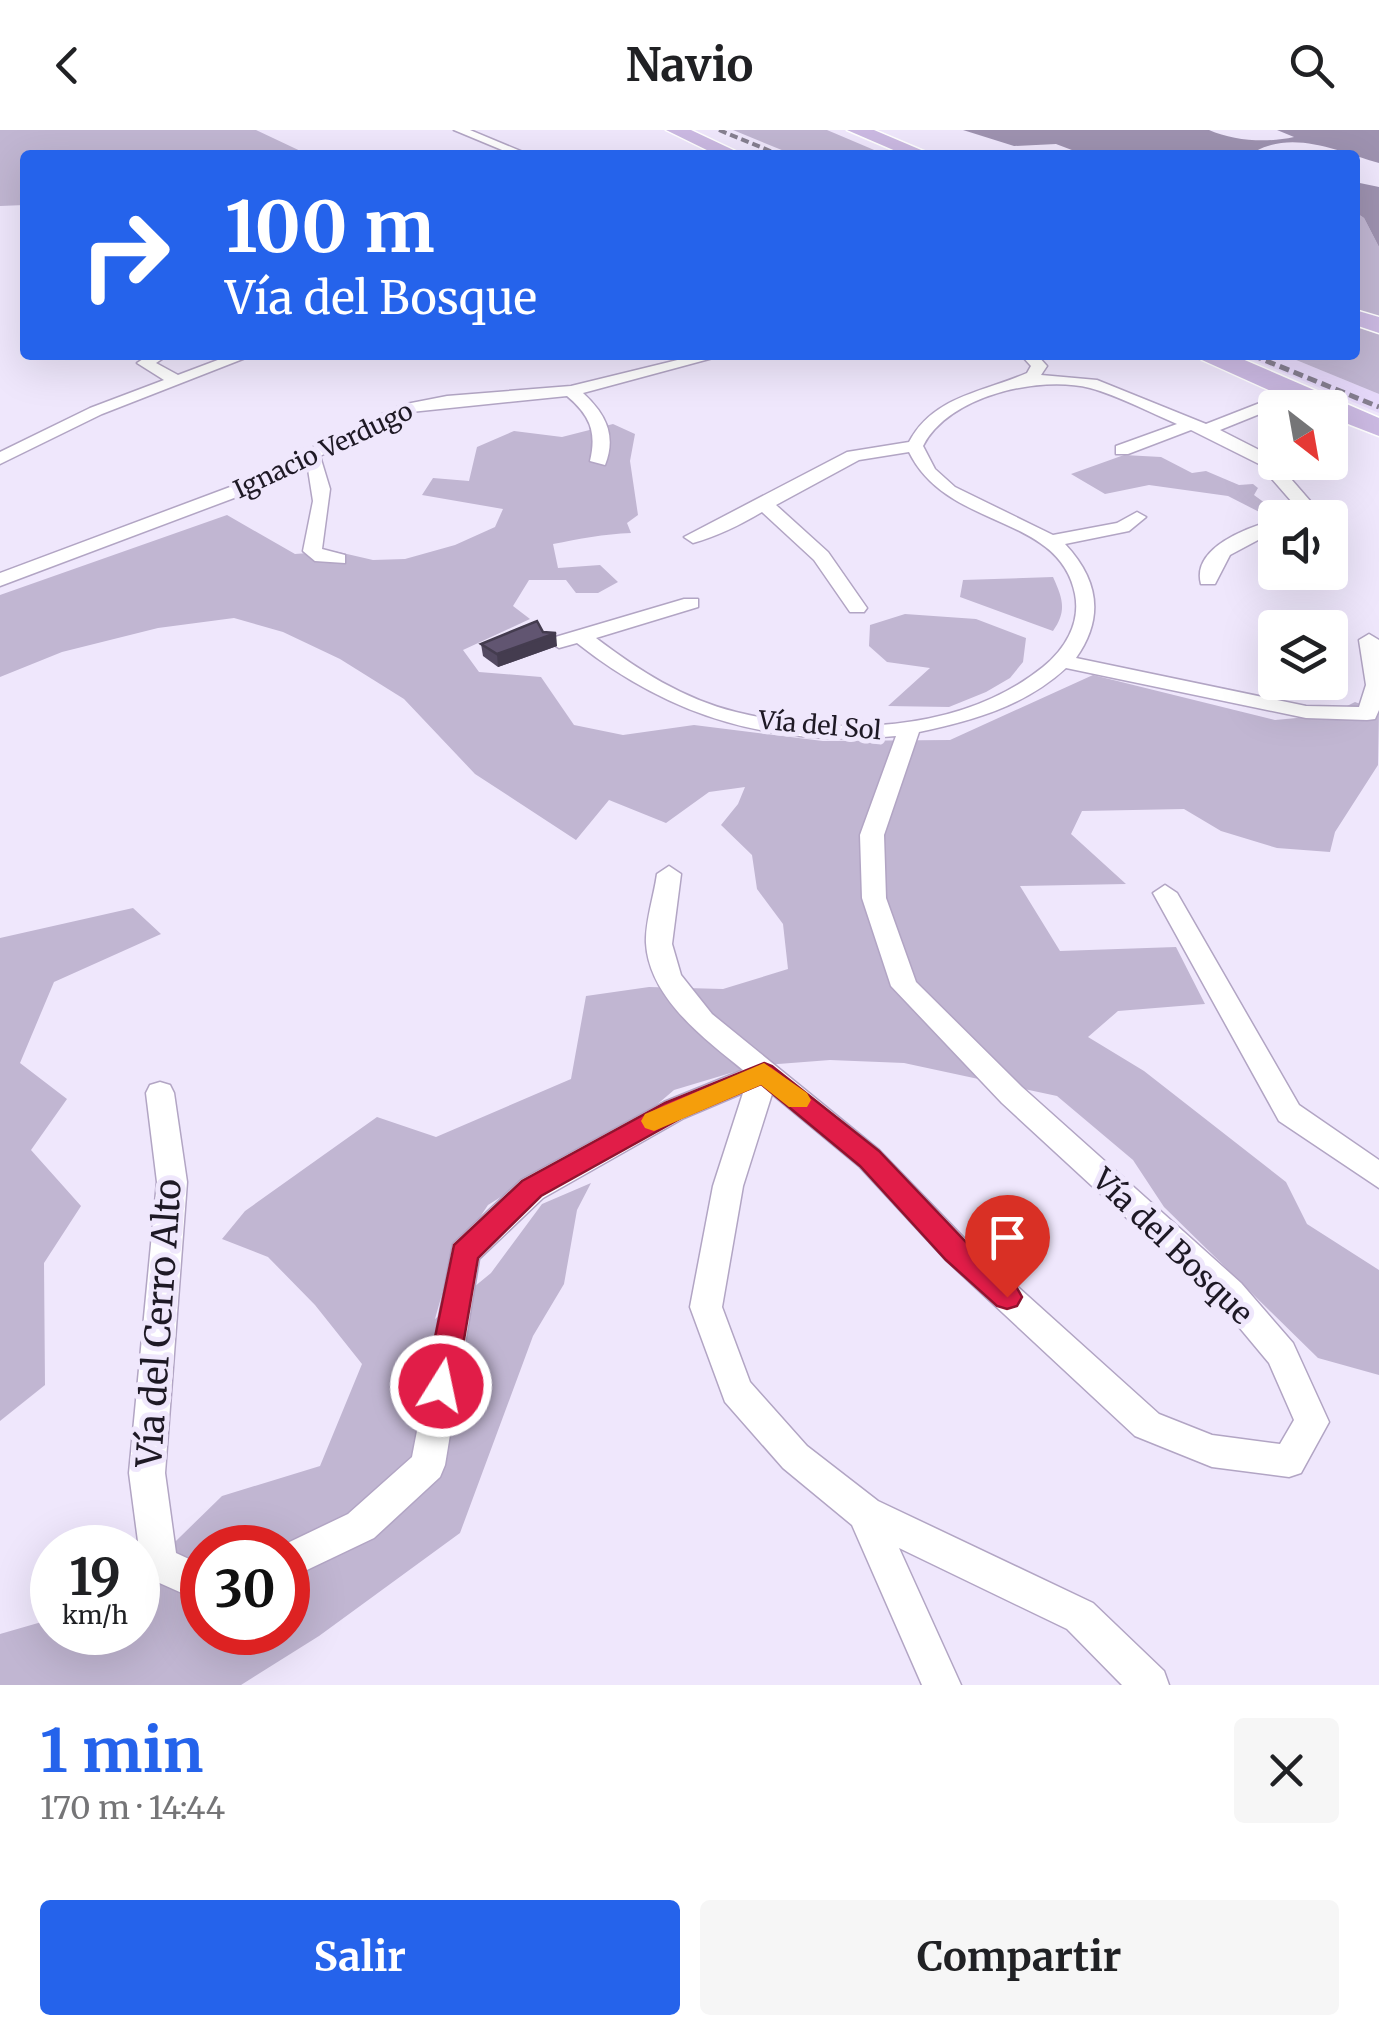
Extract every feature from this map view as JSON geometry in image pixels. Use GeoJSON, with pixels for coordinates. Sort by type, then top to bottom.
{"type":"FeatureCollection","features":[{"type":"Feature","properties":{"kind":"main road"},"geometry":{"type":"LineString","coordinates":[[654,130],[700,150]]}},
{"type":"Feature","properties":{"kind":"main road"},"geometry":{"type":"LineString","coordinates":[[675,130],[722,150]]}},
{"type":"Feature","properties":{"kind":"main road"},"geometry":{"type":"LineString","coordinates":[[856,130],[910,150]]}},
{"type":"Feature","properties":{"kind":"main road"},"geometry":{"type":"LineString","coordinates":[[1204,360],[1263,390]]}},
{"type":"Feature","properties":{"kind":"main road"},"geometry":{"type":"LineString","coordinates":[[1205,360],[1379,428]]}},
{"type":"Feature","properties":{"kind":"main road"},"geometry":{"type":"LineString","coordinates":[[1348,428],[1379,441]]}},
{"type":"Feature","properties":{"kind":"street"},"geometry":{"type":"LineString","coordinates":[[460,130],[511,150]]}},
{"type":"Feature","properties":{"kind":"street"},"geometry":{"type":"LineString","coordinates":[[149,360],[145,362],[175,380]]}},
{"type":"Feature","properties":{"kind":"street"},"geometry":{"type":"LineString","coordinates":[[169,360],[193,374]]}},
{"type":"Feature","properties":{"kind":"street"},"geometry":{"type":"LineString","coordinates":[[0,459],[82,418],[231,360]]}},
{"type":"Feature","properties":{"kind":"street","name":"Ignacio Verdugo"},"geometry":{"type":"LineString","coordinates":[[0,580],[203,504],[416,406],[571,391],[696,360]]}},
{"type":"Feature","properties":{"kind":"street"},"geometry":{"type":"LineString","coordinates":[[1028,379],[1038,366],[1033,360]]}},
{"type":"Feature","properties":{"kind":"street"},"geometry":{"type":"LineString","coordinates":[[693,537],[718,529],[853,456],[914,446],[927,424],[947,409],[1028,379],[1092,383],[1198,428],[1265,460],[1300,500]]}},
{"type":"Feature","properties":{"kind":"street"},"geometry":{"type":"LineString","coordinates":[[571,391],[600,420],[603,441],[599,461]]}},
{"type":"Feature","properties":{"kind":"street"},"geometry":{"type":"LineString","coordinates":[[1122,450],[1258,412]]}},
{"type":"Feature","properties":{"kind":"street","name":"Vía del Sol"},"geometry":{"type":"LineString","coordinates":[[581,636],[662,690],[708,710],[801,728],[909,730],[941,724],[1000,702],[1035,683],[1062,661],[1084,626],[1086,597],[1070,560],[1050,541],[944,488],[925,471],[914,446]]}},
{"type":"Feature","properties":{"kind":"street"},"geometry":{"type":"LineString","coordinates":[[310,454],[318,466],[322,498],[312,551],[322,558],[338,558]]}},
{"type":"Feature","properties":{"kind":"street"},"geometry":{"type":"LineString","coordinates":[[765,505],[821,556],[857,608]]}},
{"type":"Feature","properties":{"kind":"street"},"geometry":{"type":"LineString","coordinates":[[1050,541],[1123,527],[1137,517]]}},
{"type":"Feature","properties":{"kind":"street"},"geometry":{"type":"LineString","coordinates":[[1208,580],[1218,554],[1258,534]]}},
{"type":"Feature","properties":{"kind":"street"},"geometry":{"type":"LineString","coordinates":[[559,642],[691,603]]}},
{"type":"Feature","properties":{"kind":"street"},"geometry":{"type":"LineString","coordinates":[[1062,661],[1306,712],[1368,714],[1377,685],[1369,640]]}},
{"type":"Feature","properties":{"kind":"street","name":"Vía del Bosque"},"geometry":{"type":"LineString","coordinates":[[764,1073],[870,1158],[956,1251],[1147,1425],[1212,1451],[1289,1460],[1312,1422],[1281,1353],[1230,1293],[1012,1096],[904,986],[874,898],[872,835],[909,730]]}},
{"type":"Feature","properties":{"kind":"street"},"geometry":{"type":"LineString","coordinates":[[670,874],[659,944],[669,978],[702,1021],[764,1073]]}},
{"type":"Feature","properties":{"kind":"street"},"geometry":{"type":"LineString","coordinates":[[1165,893],[1289,1113],[1379,1176]]}},
{"type":"Feature","properties":{"kind":"street"},"geometry":{"type":"LineString","coordinates":[[764,1073],[728,1186],[706,1307],[737,1391],[795,1457],[864,1512],[1080,1616],[1150,1685]]}},
{"type":"Feature","properties":{"kind":"street"},"geometry":{"type":"LineString","coordinates":[[310,1550],[361,1526],[428,1465],[464,1253],[532,1188],[674,1110],[764,1073]]}},
{"type":"Feature","properties":{"kind":"street","name":"Vía del Cerro Alto"},"geometry":{"type":"LineString","coordinates":[[160,1093],[172,1182],[147,1472],[160,1564],[180,1574]]}},
{"type":"Feature","properties":{"kind":"street"},"geometry":{"type":"LineString","coordinates":[[864,1512],[942,1685]]}},
{"type":"Feature","properties":{"kind":"shaded area"},"geometry":{"type":"Polygon","coordinates":[[[0,130],[256,130],[298,150],[20,150],[20,205],[0,206],[0,130]]]}},
{"type":"Feature","properties":{"kind":"shaded area"},"geometry":{"type":"Polygon","coordinates":[[[733,130],[827,130],[874,150],[782,150],[733,130]]]}},
{"type":"Feature","properties":{"kind":"shaded area"},"geometry":{"type":"Polygon","coordinates":[[[963,130],[1209,130],[1229,137],[1262,140],[1294,137],[1277,130],[1379,130],[1379,163],[1360,157],[1360,150],[1286,142],[1258,150],[1072,150],[1056,144],[1014,146],[963,130]]]}},
{"type":"Feature","properties":{"kind":"shaded area"},"geometry":{"type":"Polygon","coordinates":[[[1360,183],[1379,187],[1379,247],[1360,215],[1360,183]]]}},
{"type":"Feature","properties":{"kind":"shaded area"},"geometry":{"type":"Polygon","coordinates":[[[1360,215],[1379,247],[1379,394],[1296,360],[1360,360],[1360,215]]]}},
{"type":"Feature","properties":{"kind":"shaded area"},"geometry":{"type":"Polygon","coordinates":[[[1254,360],[1296,360],[1379,394],[1379,413],[1348,400],[1348,390],[1325,390],[1254,360]]]}},
{"type":"Feature","properties":{"kind":"shaded area"},"geometry":{"type":"Polygon","coordinates":[[[613,424],[635,434],[630,461],[638,515],[627,523],[631,533],[553,544],[558,568],[600,565],[618,582],[598,593],[576,593],[566,580],[529,580],[513,606],[530,619],[463,650],[479,672],[541,677],[574,725],[623,735],[694,725],[823,741],[950,740],[1093,675],[1275,720],[1329,715],[1355,702],[1379,711],[1378,765],[1335,832],[1330,852],[1277,848],[1221,831],[1184,809],[1082,811],[1071,834],[1126,884],[1020,886],[1060,951],[1176,947],[1205,1004],[1118,1011],[1088,1037],[1144,1071],[1286,1182],[1307,1224],[1379,1270],[1379,1375],[1318,1358],[1164,1207],[1133,1160],[1057,1096],[904,1063],[830,1060],[754,1066],[674,1090],[633,1125],[565,1157],[488,1205],[452,1259],[435,1319],[491,1273],[542,1204],[591,1183],[577,1210],[564,1284],[533,1336],[460,1533],[310,1642],[310,1525],[192,1525],[222,1496],[320,1466],[362,1364],[315,1305],[268,1257],[222,1239],[245,1211],[377,1117],[436,1137],[571,1079],[586,996],[649,987],[723,989],[788,969],[783,924],[757,889],[752,855],[721,825],[738,804],[745,787],[709,792],[666,823],[609,800],[576,840],[475,774],[404,699],[340,659],[283,632],[234,618],[158,628],[62,652],[0,677],[0,595],[227,515],[295,554],[334,551],[373,560],[405,559],[455,545],[495,527],[503,509],[422,495],[433,478],[469,481],[477,447],[514,431],[562,437],[613,424]]]}},
{"type":"Feature","properties":{"kind":"shaded area"},"geometry":{"type":"Polygon","coordinates":[[[1124,455],[1161,457],[1192,473],[1206,471],[1239,485],[1253,484],[1258,488],[1254,495],[1261,500],[1258,511],[1228,496],[1149,485],[1105,494],[1071,474],[1124,455]]]}},
{"type":"Feature","properties":{"kind":"shaded area"},"geometry":{"type":"Polygon","coordinates":[[[1053,577],[1062,605],[1053,631],[960,597],[963,580],[1053,577]]]}},
{"type":"Feature","properties":{"kind":"shaded area"},"geometry":{"type":"Polygon","coordinates":[[[905,614],[976,619],[1026,638],[1023,662],[1010,678],[949,707],[888,706],[930,668],[887,662],[869,646],[870,625],[905,614]]]}},
{"type":"Feature","properties":{"kind":"shaded area"},"geometry":{"type":"Polygon","coordinates":[[[133,908],[161,934],[54,982],[20,1063],[67,1099],[31,1150],[81,1206],[44,1263],[45,1385],[0,1421],[0,938],[133,908]]]}},
{"type":"Feature","properties":{"kind":"shaded area"},"geometry":{"type":"Polygon","coordinates":[[[180,1537],[180,1655],[289,1655],[241,1685],[0,1685],[0,1634],[30,1625],[30,1655],[160,1655],[160,1557],[180,1537]]]}},
{"type":"Feature","properties":{"kind":"building"},"geometry":{"type":"Polygon","coordinates":[[[537,621],[543,632],[556,633],[497,654],[481,644],[537,621]]]}},
{"type":"Feature","properties":{"kind":"railway"},"geometry":{"type":"LineString","coordinates":[[719,130],[768,150]]}},
{"type":"Feature","properties":{"kind":"railway"},"geometry":{"type":"LineString","coordinates":[[1264,360],[1379,407]]}},
{"type":"Feature","properties":{"kind":"slow traffic"},"geometry":{"type":"LineString","coordinates":[[654,1121],[764,1073],[798,1100]]}},
{"type":"Feature","properties":{"kind":"route"},"geometry":{"type":"LineString","coordinates":[[441,1386],[464,1253],[532,1188],[674,1110],[764,1073],[870,1158],[956,1251],[1007,1297]]}}]}
